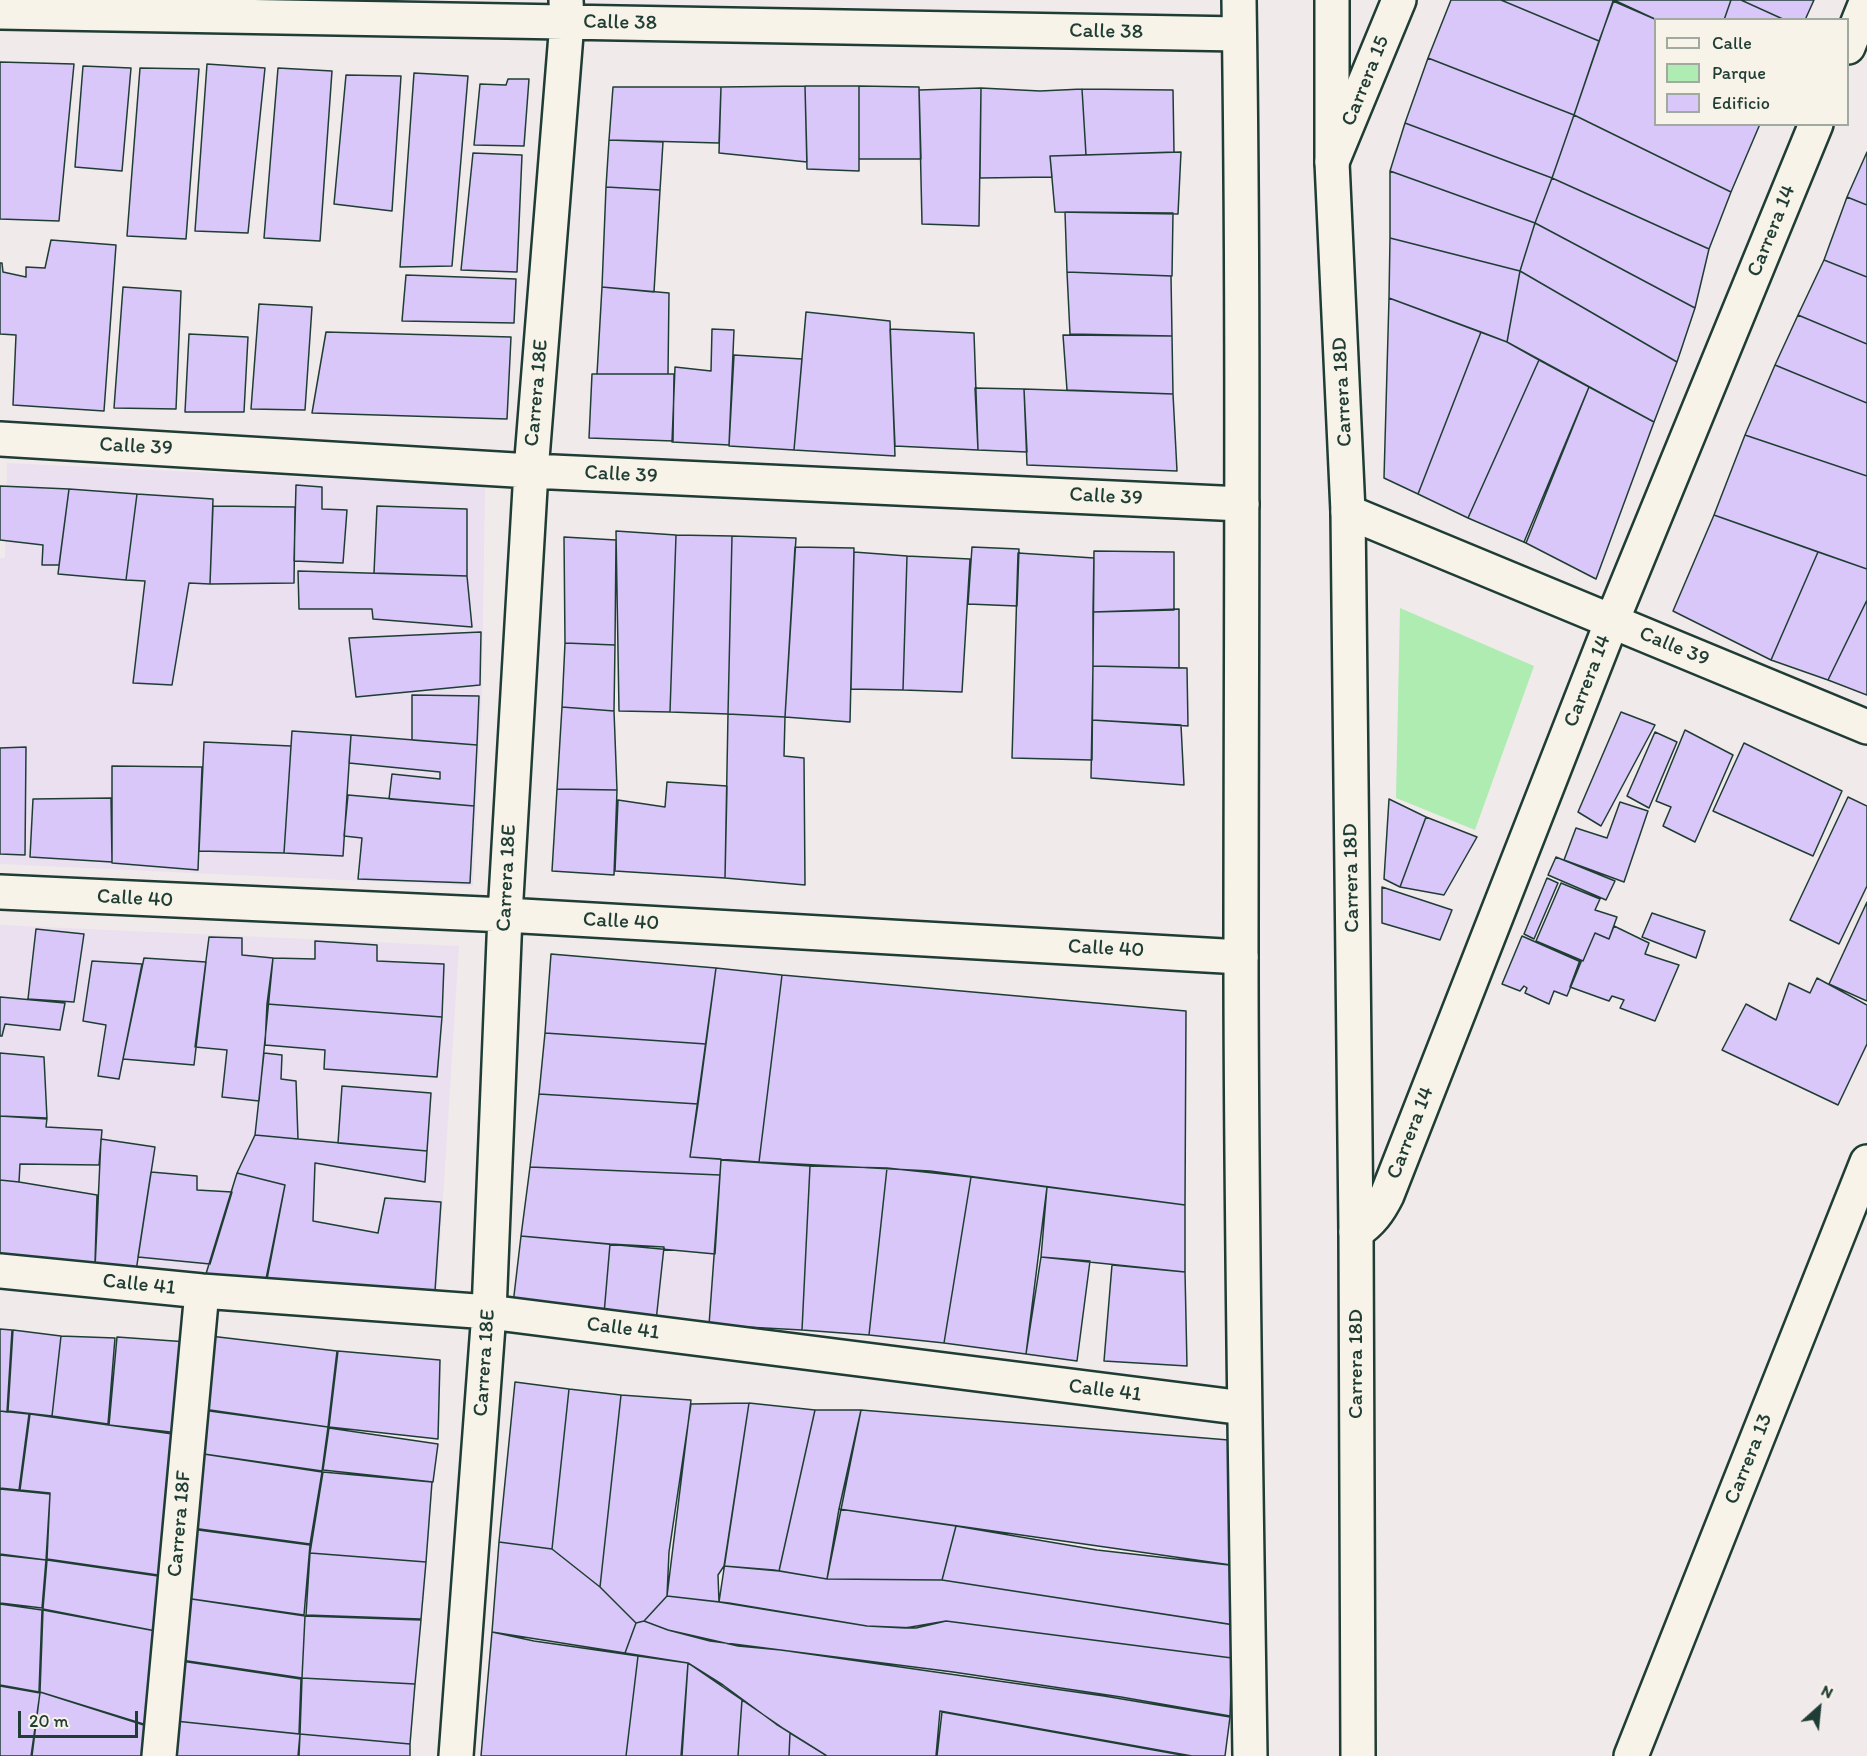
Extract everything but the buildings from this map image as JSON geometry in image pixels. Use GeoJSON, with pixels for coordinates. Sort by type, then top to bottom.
{"type":"FeatureCollection","features":[{"type":"Feature","properties":{"kind":"street"},"geometry":{"type":"LineString","coordinates":[[1239,0],[1242,504],[1241,957],[1244,1408],[1250,1756]]}},
{"type":"Feature","properties":{"kind":"street","name":"Carrera 18D"},"geometry":{"type":"LineString","coordinates":[[1332,0],[1332,162],[1348,512],[1356,1232],[1358,1756]]}},
{"type":"Feature","properties":{"kind":"street","name":"Carrera 15"},"geometry":{"type":"LineString","coordinates":[[1332,162],[1399,0]]}},
{"type":"Feature","properties":{"kind":"street"},"geometry":{"type":"LineString","coordinates":[[1849,45],[1867,0]]}},
{"type":"Feature","properties":{"kind":"street","name":"Calle 38"},"geometry":{"type":"LineString","coordinates":[[0,12],[566,11],[1239,34]]}},
{"type":"Feature","properties":{"kind":"street","name":"Carrera 18E"},"geometry":{"type":"LineString","coordinates":[[456,1756],[489,1312],[505,915],[531,471],[566,11]]}},
{"type":"Feature","properties":{"kind":"street","name":"Carrera 14"},"geometry":{"type":"LineString","coordinates":[[1356,1232],[1368,1224],[1387,1196],[1611,621],[1815,126]]}},
{"type":"Feature","properties":{"kind":"street","name":"Calle 39"},"geometry":{"type":"LineString","coordinates":[[0,439],[531,471],[1242,504]]}},
{"type":"Feature","properties":{"kind":"street","name":"Calle 39"},"geometry":{"type":"LineString","coordinates":[[1348,512],[1867,727]]}},
{"type":"Feature","properties":{"kind":"street","name":"Calle 40"},"geometry":{"type":"LineString","coordinates":[[0,892],[505,915],[1241,957]]}},
{"type":"Feature","properties":{"kind":"street","name":"Carrera 13"},"geometry":{"type":"LineString","coordinates":[[1631,1756],[1867,1162]]}},
{"type":"Feature","properties":{"kind":"street","name":"Calle 41"},"geometry":{"type":"LineString","coordinates":[[0,1271],[202,1291],[489,1312],[1244,1408]]}},
{"type":"Feature","properties":{"kind":"street","name":"Carrera 18F"},"geometry":{"type":"LineString","coordinates":[[159,1756],[202,1291]]}},
{"type":"Feature","properties":{"kind":"shaded area"},"geometry":{"type":"Polygon","coordinates":[[[7,463],[485,486],[482,688],[473,886],[0,864],[0,558],[5,558],[7,463]]]}},
{"type":"Feature","properties":{"kind":"shaded area"},"geometry":{"type":"Polygon","coordinates":[[[0,925],[459,946],[437,1293],[0,1263],[0,925]]]}},
{"type":"Feature","properties":{"kind":"shaded area"},"geometry":{"type":"Polygon","coordinates":[[[653,1231],[727,1240],[719,1338],[646,1331],[653,1231]]]}},
{"type":"Feature","properties":{"kind":"green space"},"geometry":{"type":"Polygon","coordinates":[[[1400,608],[1534,666],[1475,830],[1396,798],[1400,608]]]}}]}
